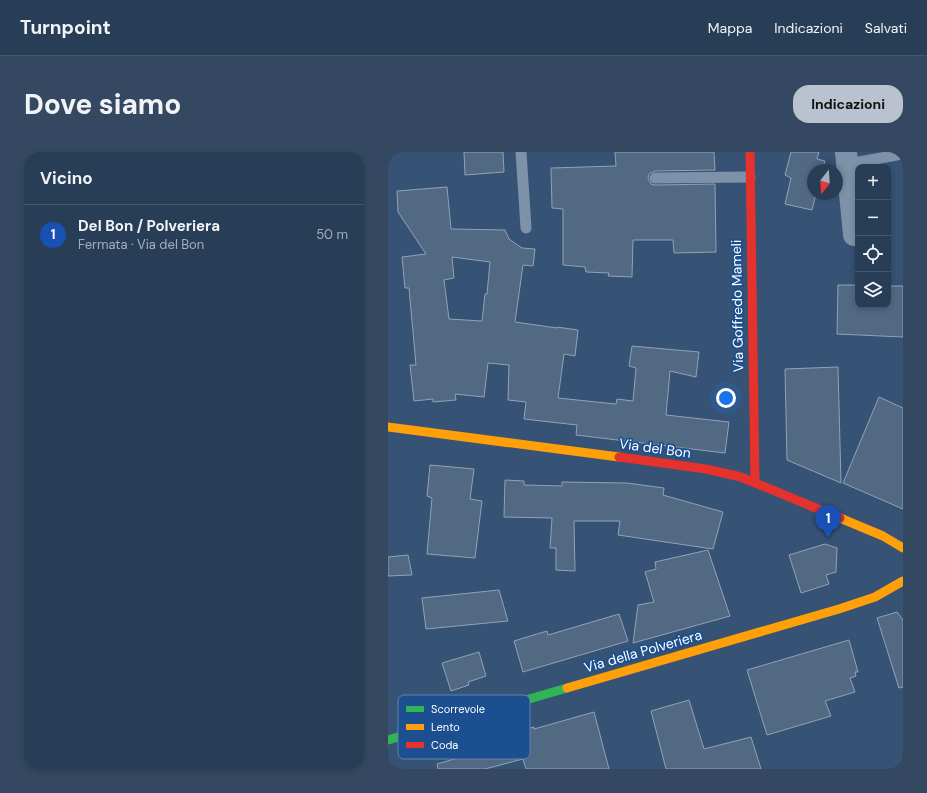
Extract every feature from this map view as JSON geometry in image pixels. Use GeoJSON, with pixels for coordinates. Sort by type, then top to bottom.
{"type":"FeatureCollection","features":[{"type":"Feature","properties":{"kind":"street","name":"Via Goffredo Mameli"},"geometry":{"type":"LineString","coordinates":[[750,152],[755,482]]}},
{"type":"Feature","properties":{"kind":"street"},"geometry":{"type":"LineString","coordinates":[[847,158],[854,235]]}},
{"type":"Feature","properties":{"kind":"street","name":"Via del Bon"},"geometry":{"type":"LineString","coordinates":[[388,427],[728,473],[755,482],[883,536],[903,548]]}},
{"type":"Feature","properties":{"kind":"street","name":"Via della Polveriera"},"geometry":{"type":"LineString","coordinates":[[530,699],[839,609],[875,597],[903,581]]}},
{"type":"Feature","properties":{"kind":"street","name":"Via della Polveriera"},"geometry":{"type":"LineString","coordinates":[[388,740],[398,737]]}},
{"type":"Feature","properties":{"kind":"lane"},"geometry":{"type":"LineString","coordinates":[[521,152],[526,228]]}},
{"type":"Feature","properties":{"kind":"lane"},"geometry":{"type":"LineString","coordinates":[[847,158],[903,154]]}},
{"type":"Feature","properties":{"kind":"lane"},"geometry":{"type":"LineString","coordinates":[[655,178],[750,177]]}},
{"type":"Feature","properties":{"kind":"building"},"geometry":{"type":"Polygon","coordinates":[[[464,152],[503,152],[504,172],[465,175],[464,152]]]}},
{"type":"Feature","properties":{"kind":"building"},"geometry":{"type":"Polygon","coordinates":[[[615,152],[714,152],[715,170],[655,171],[649,174],[648,178],[651,184],[655,185],[715,184],[716,252],[674,253],[673,240],[633,240],[632,277],[608,276],[609,273],[586,272],[585,267],[563,265],[563,209],[552,208],[551,168],[616,166],[615,152]]]}},
{"type":"Feature","properties":{"kind":"building"},"geometry":{"type":"Polygon","coordinates":[[[791,152],[819,152],[817,159],[825,161],[824,164],[807,164],[807,200],[814,200],[812,210],[785,204],[791,178],[785,175],[791,152]]]}},
{"type":"Feature","properties":{"kind":"building"},"geometry":{"type":"Polygon","coordinates":[[[447,187],[451,229],[505,230],[509,239],[522,248],[535,249],[533,266],[523,265],[515,322],[578,330],[575,356],[564,354],[558,398],[616,404],[617,399],[633,401],[636,368],[629,366],[632,346],[699,352],[696,377],[670,371],[666,415],[729,422],[725,453],[576,435],[577,425],[524,419],[526,402],[508,400],[509,365],[488,363],[484,397],[455,394],[456,400],[433,402],[433,399],[414,401],[410,365],[416,365],[409,288],[405,288],[402,257],[426,254],[398,212],[397,191],[447,187]],[[452,257],[454,278],[444,280],[449,319],[482,321],[485,294],[487,294],[490,262],[452,257]]]}},
{"type":"Feature","properties":{"kind":"building"},"geometry":{"type":"Polygon","coordinates":[[[838,285],[855,285],[855,308],[891,308],[891,286],[903,286],[903,337],[837,334],[838,285]]]}},
{"type":"Feature","properties":{"kind":"building"},"geometry":{"type":"Polygon","coordinates":[[[838,367],[841,483],[787,460],[785,369],[838,367]]]}},
{"type":"Feature","properties":{"kind":"building"},"geometry":{"type":"Polygon","coordinates":[[[879,397],[903,408],[903,509],[843,483],[879,397]]]}},
{"type":"Feature","properties":{"kind":"building"},"geometry":{"type":"Polygon","coordinates":[[[430,465],[474,469],[470,499],[482,501],[475,558],[427,554],[432,498],[427,496],[430,465]]]}},
{"type":"Feature","properties":{"kind":"building"},"geometry":{"type":"Polygon","coordinates":[[[505,480],[524,481],[524,485],[562,486],[562,482],[627,483],[664,488],[663,495],[723,512],[713,549],[618,535],[620,521],[574,521],[575,571],[556,570],[556,548],[550,548],[552,518],[504,517],[505,480]]]}},
{"type":"Feature","properties":{"kind":"building"},"geometry":{"type":"Polygon","coordinates":[[[825,544],[837,548],[836,572],[826,575],[829,584],[801,593],[789,555],[825,544]]]}},
{"type":"Feature","properties":{"kind":"building"},"geometry":{"type":"Polygon","coordinates":[[[708,550],[730,616],[633,643],[638,605],[654,602],[645,572],[656,569],[655,562],[708,550]]]}},
{"type":"Feature","properties":{"kind":"building"},"geometry":{"type":"Polygon","coordinates":[[[408,555],[412,575],[388,576],[388,557],[408,555]]]}},
{"type":"Feature","properties":{"kind":"building"},"geometry":{"type":"Polygon","coordinates":[[[499,590],[508,621],[426,629],[422,598],[499,590]]]}},
{"type":"Feature","properties":{"kind":"building"},"geometry":{"type":"Polygon","coordinates":[[[897,612],[903,620],[903,687],[899,688],[877,618],[897,612]]]}},
{"type":"Feature","properties":{"kind":"building"},"geometry":{"type":"Polygon","coordinates":[[[619,614],[628,641],[523,672],[514,641],[547,631],[548,635],[619,614]]]}},
{"type":"Feature","properties":{"kind":"building"},"geometry":{"type":"Polygon","coordinates":[[[849,640],[858,672],[855,672],[856,676],[850,678],[855,692],[825,701],[831,716],[767,735],[747,670],[849,640]]]}},
{"type":"Feature","properties":{"kind":"building"},"geometry":{"type":"Polygon","coordinates":[[[479,652],[486,676],[468,682],[469,685],[451,691],[442,663],[479,652]]]}},
{"type":"Feature","properties":{"kind":"building"},"geometry":{"type":"Polygon","coordinates":[[[689,700],[704,749],[751,737],[761,769],[666,769],[651,711],[689,700]]]}},
{"type":"Feature","properties":{"kind":"building"},"geometry":{"type":"Polygon","coordinates":[[[594,712],[609,769],[526,769],[523,759],[530,759],[530,728],[534,727],[534,729],[594,712]]]}},
{"type":"Feature","properties":{"kind":"building"},"geometry":{"type":"Polygon","coordinates":[[[454,759],[523,759],[485,769],[438,769],[437,764],[454,759]]]}},
{"type":"Feature","properties":{"kind":"traffic: fast"},"geometry":{"type":"LineString","coordinates":[[530,699],[567,688]]}},
{"type":"Feature","properties":{"kind":"traffic: fast"},"geometry":{"type":"LineString","coordinates":[[388,740],[398,737]]}},
{"type":"Feature","properties":{"kind":"traffic: slow"},"geometry":{"type":"LineString","coordinates":[[388,427],[619,457]]}},
{"type":"Feature","properties":{"kind":"traffic: slow"},"geometry":{"type":"LineString","coordinates":[[840,518],[883,536],[903,548]]}},
{"type":"Feature","properties":{"kind":"traffic: slow"},"geometry":{"type":"LineString","coordinates":[[567,688],[839,609],[875,597],[903,581]]}},
{"type":"Feature","properties":{"kind":"traffic: jam"},"geometry":{"type":"LineString","coordinates":[[750,152],[755,482]]}},
{"type":"Feature","properties":{"kind":"traffic: jam"},"geometry":{"type":"LineString","coordinates":[[619,457],[706,469],[741,477],[840,518]]}},
{"type":"Feature","properties":{"kind":"place","name":"Del Bon / Polveriera"},"geometry":{"type":"Point","coordinates":[828,538]}}]}
